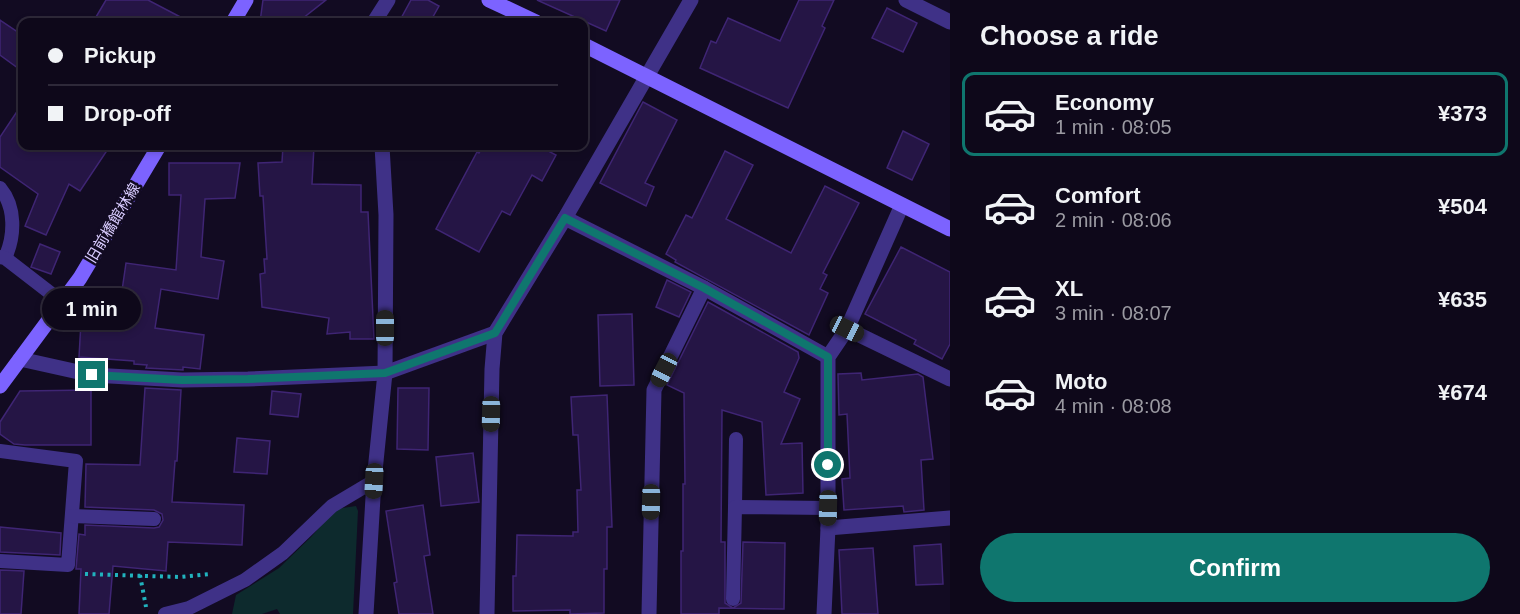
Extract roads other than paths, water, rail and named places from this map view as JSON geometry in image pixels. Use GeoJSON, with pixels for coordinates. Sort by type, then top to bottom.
{"type":"FeatureCollection","features":[{"type":"Feature","properties":{"kind":"street"},"geometry":{"type":"LineString","coordinates":[[235,18],[246,0]]}},
{"type":"Feature","properties":{"kind":"street"},"geometry":{"type":"LineString","coordinates":[[377,18],[388,0]]}},
{"type":"Feature","properties":{"kind":"street"},"geometry":{"type":"LineString","coordinates":[[489,0],[527,18]]}},
{"type":"Feature","properties":{"kind":"street"},"geometry":{"type":"LineString","coordinates":[[487,614],[492,369],[495,333],[565,218],[691,0]]}},
{"type":"Feature","properties":{"kind":"street"},"geometry":{"type":"LineString","coordinates":[[906,0],[950,22]]}},
{"type":"Feature","properties":{"kind":"street"},"geometry":{"type":"LineString","coordinates":[[588,47],[950,229]]}},
{"type":"Feature","properties":{"kind":"street","name":"旧前橋館林線"},"geometry":{"type":"LineString","coordinates":[[0,386],[80,278],[157,150]]}},
{"type":"Feature","properties":{"kind":"street"},"geometry":{"type":"LineString","coordinates":[[366,614],[374,481],[385,373],[386,215],[382,150]]}},
{"type":"Feature","properties":{"kind":"street"},"geometry":{"type":"LineString","coordinates":[[824,614],[828,528],[828,357],[847,329],[902,205]]}},
{"type":"Feature","properties":{"kind":"street"},"geometry":{"type":"LineString","coordinates":[[565,218],[704,288],[828,357]]}},
{"type":"Feature","properties":{"kind":"street"},"geometry":{"type":"LineString","coordinates":[[649,614],[654,390],[704,288]]}},
{"type":"Feature","properties":{"kind":"street"},"geometry":{"type":"LineString","coordinates":[[847,329],[950,379]]}},
{"type":"Feature","properties":{"kind":"street"},"geometry":{"type":"LineString","coordinates":[[20,359],[92,375],[182,380],[385,373],[495,333]]}},
{"type":"Feature","properties":{"kind":"street"},"geometry":{"type":"LineString","coordinates":[[828,528],[950,518]]}},
{"type":"Feature","properties":{"kind":"lane"},"geometry":{"type":"LineString","coordinates":[[0,188],[13,213],[10,247],[2,257],[62,302]]}},
{"type":"Feature","properties":{"kind":"lane"},"geometry":{"type":"LineString","coordinates":[[733,599],[736,439]]}},
{"type":"Feature","properties":{"kind":"lane"},"geometry":{"type":"LineString","coordinates":[[0,451],[76,461],[68,565],[0,561]]}},
{"type":"Feature","properties":{"kind":"lane"},"geometry":{"type":"LineString","coordinates":[[165,614],[189,608],[245,580],[283,553],[332,506],[374,481]]}},
{"type":"Feature","properties":{"kind":"lane"},"geometry":{"type":"LineString","coordinates":[[735,507],[828,508]]}},
{"type":"Feature","properties":{"kind":"lane"},"geometry":{"type":"LineString","coordinates":[[72,516],[154,519]]}}]}
